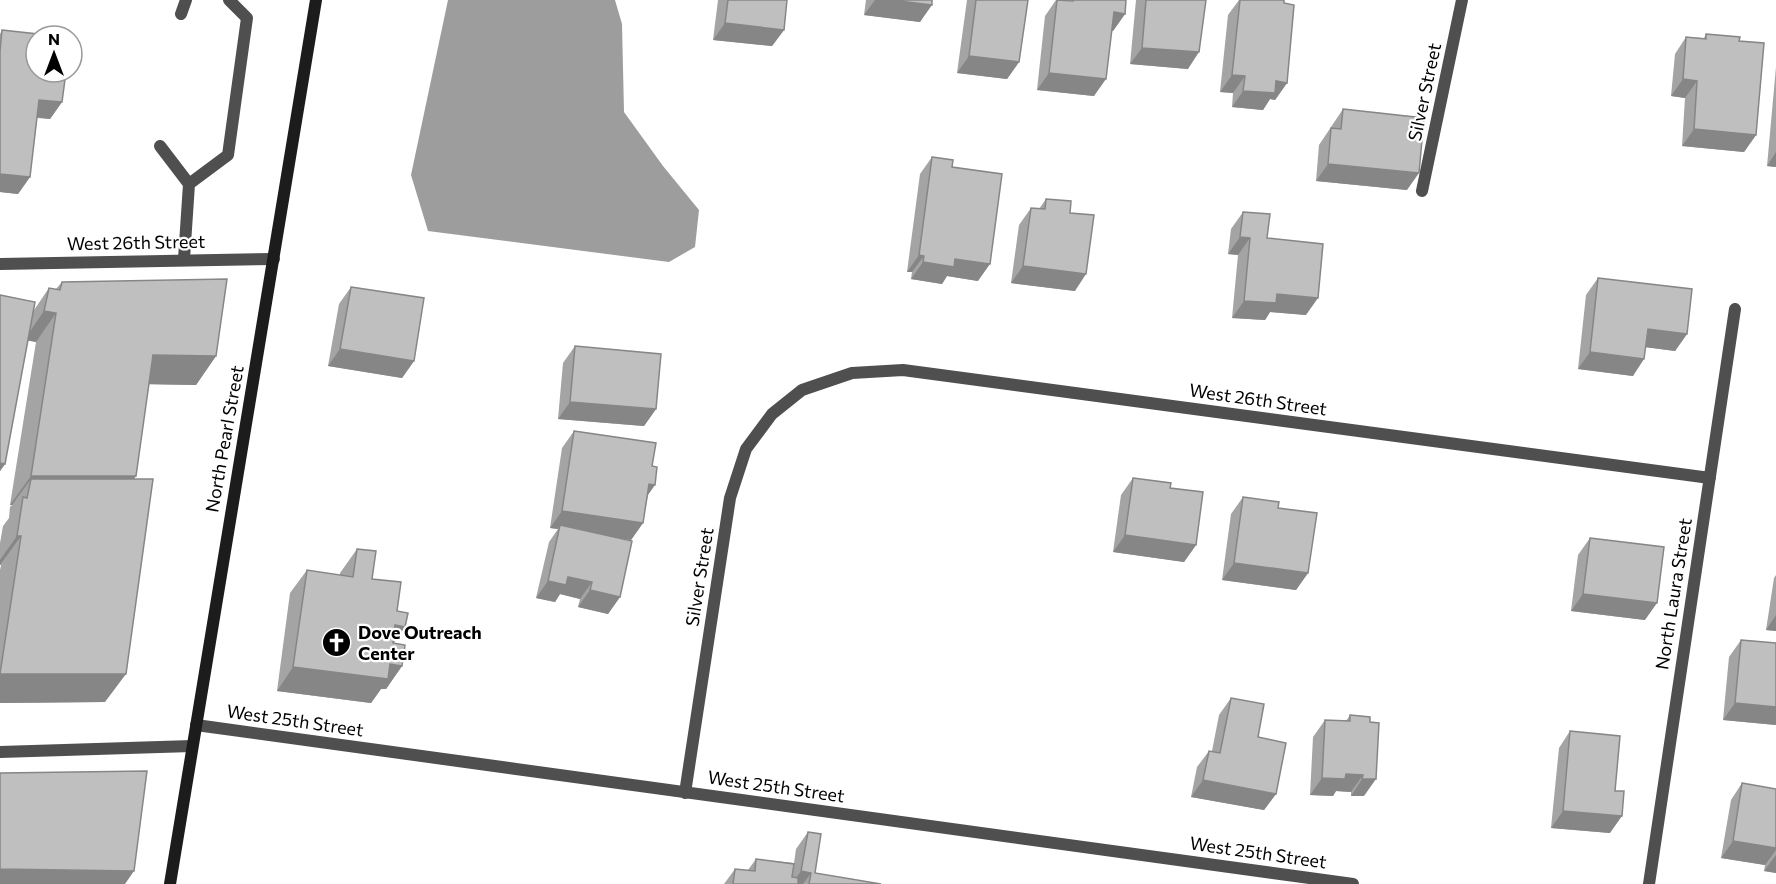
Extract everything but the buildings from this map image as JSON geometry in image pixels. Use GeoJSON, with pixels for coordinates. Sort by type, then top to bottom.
{"type":"FeatureCollection","features":[{"type":"Feature","properties":{"kind":"street"},"geometry":{"type":"LineString","coordinates":[[181,14],[186,0]]}},
{"type":"Feature","properties":{"kind":"street"},"geometry":{"type":"LineString","coordinates":[[189,184],[228,155],[247,18],[229,0]]}},
{"type":"Feature","properties":{"kind":"street","name":"North Pearl Street"},"geometry":{"type":"LineString","coordinates":[[170,884],[316,0]]}},
{"type":"Feature","properties":{"kind":"street","name":"Silver Street"},"geometry":{"type":"LineString","coordinates":[[1422,191],[1462,0]]}},
{"type":"Feature","properties":{"kind":"street"},"geometry":{"type":"LineString","coordinates":[[160,146],[189,184],[184,259]]}},
{"type":"Feature","properties":{"kind":"street","name":"West 26th Street"},"geometry":{"type":"LineString","coordinates":[[0,264],[274,259]]}},
{"type":"Feature","properties":{"kind":"street","name":"North Laura Street"},"geometry":{"type":"LineString","coordinates":[[1648,884],[1735,309]]}},
{"type":"Feature","properties":{"kind":"street","name":"West 26th Street"},"geometry":{"type":"LineString","coordinates":[[802,390],[852,373],[903,370],[1710,478]]}},
{"type":"Feature","properties":{"kind":"street","name":"Silver Street"},"geometry":{"type":"LineString","coordinates":[[685,793],[730,498],[746,449],[772,414],[802,390]]}},
{"type":"Feature","properties":{"kind":"street","name":"West 25th Street"},"geometry":{"type":"LineString","coordinates":[[196,725],[1353,884]]}},
{"type":"Feature","properties":{"kind":"street"},"geometry":{"type":"LineString","coordinates":[[0,752],[192,746]]}},
{"type":"Feature","properties":{"kind":"shaded area"},"geometry":{"type":"Polygon","coordinates":[[[448,0],[615,0],[622,24],[624,112],[663,166],[699,210],[695,247],[669,262],[428,231],[411,175],[448,0]]]}},
{"type":"Feature","properties":{"kind":"place","name":"Dove Outreach Center"},"geometry":{"type":"Point","coordinates":[337,643]}}]}
